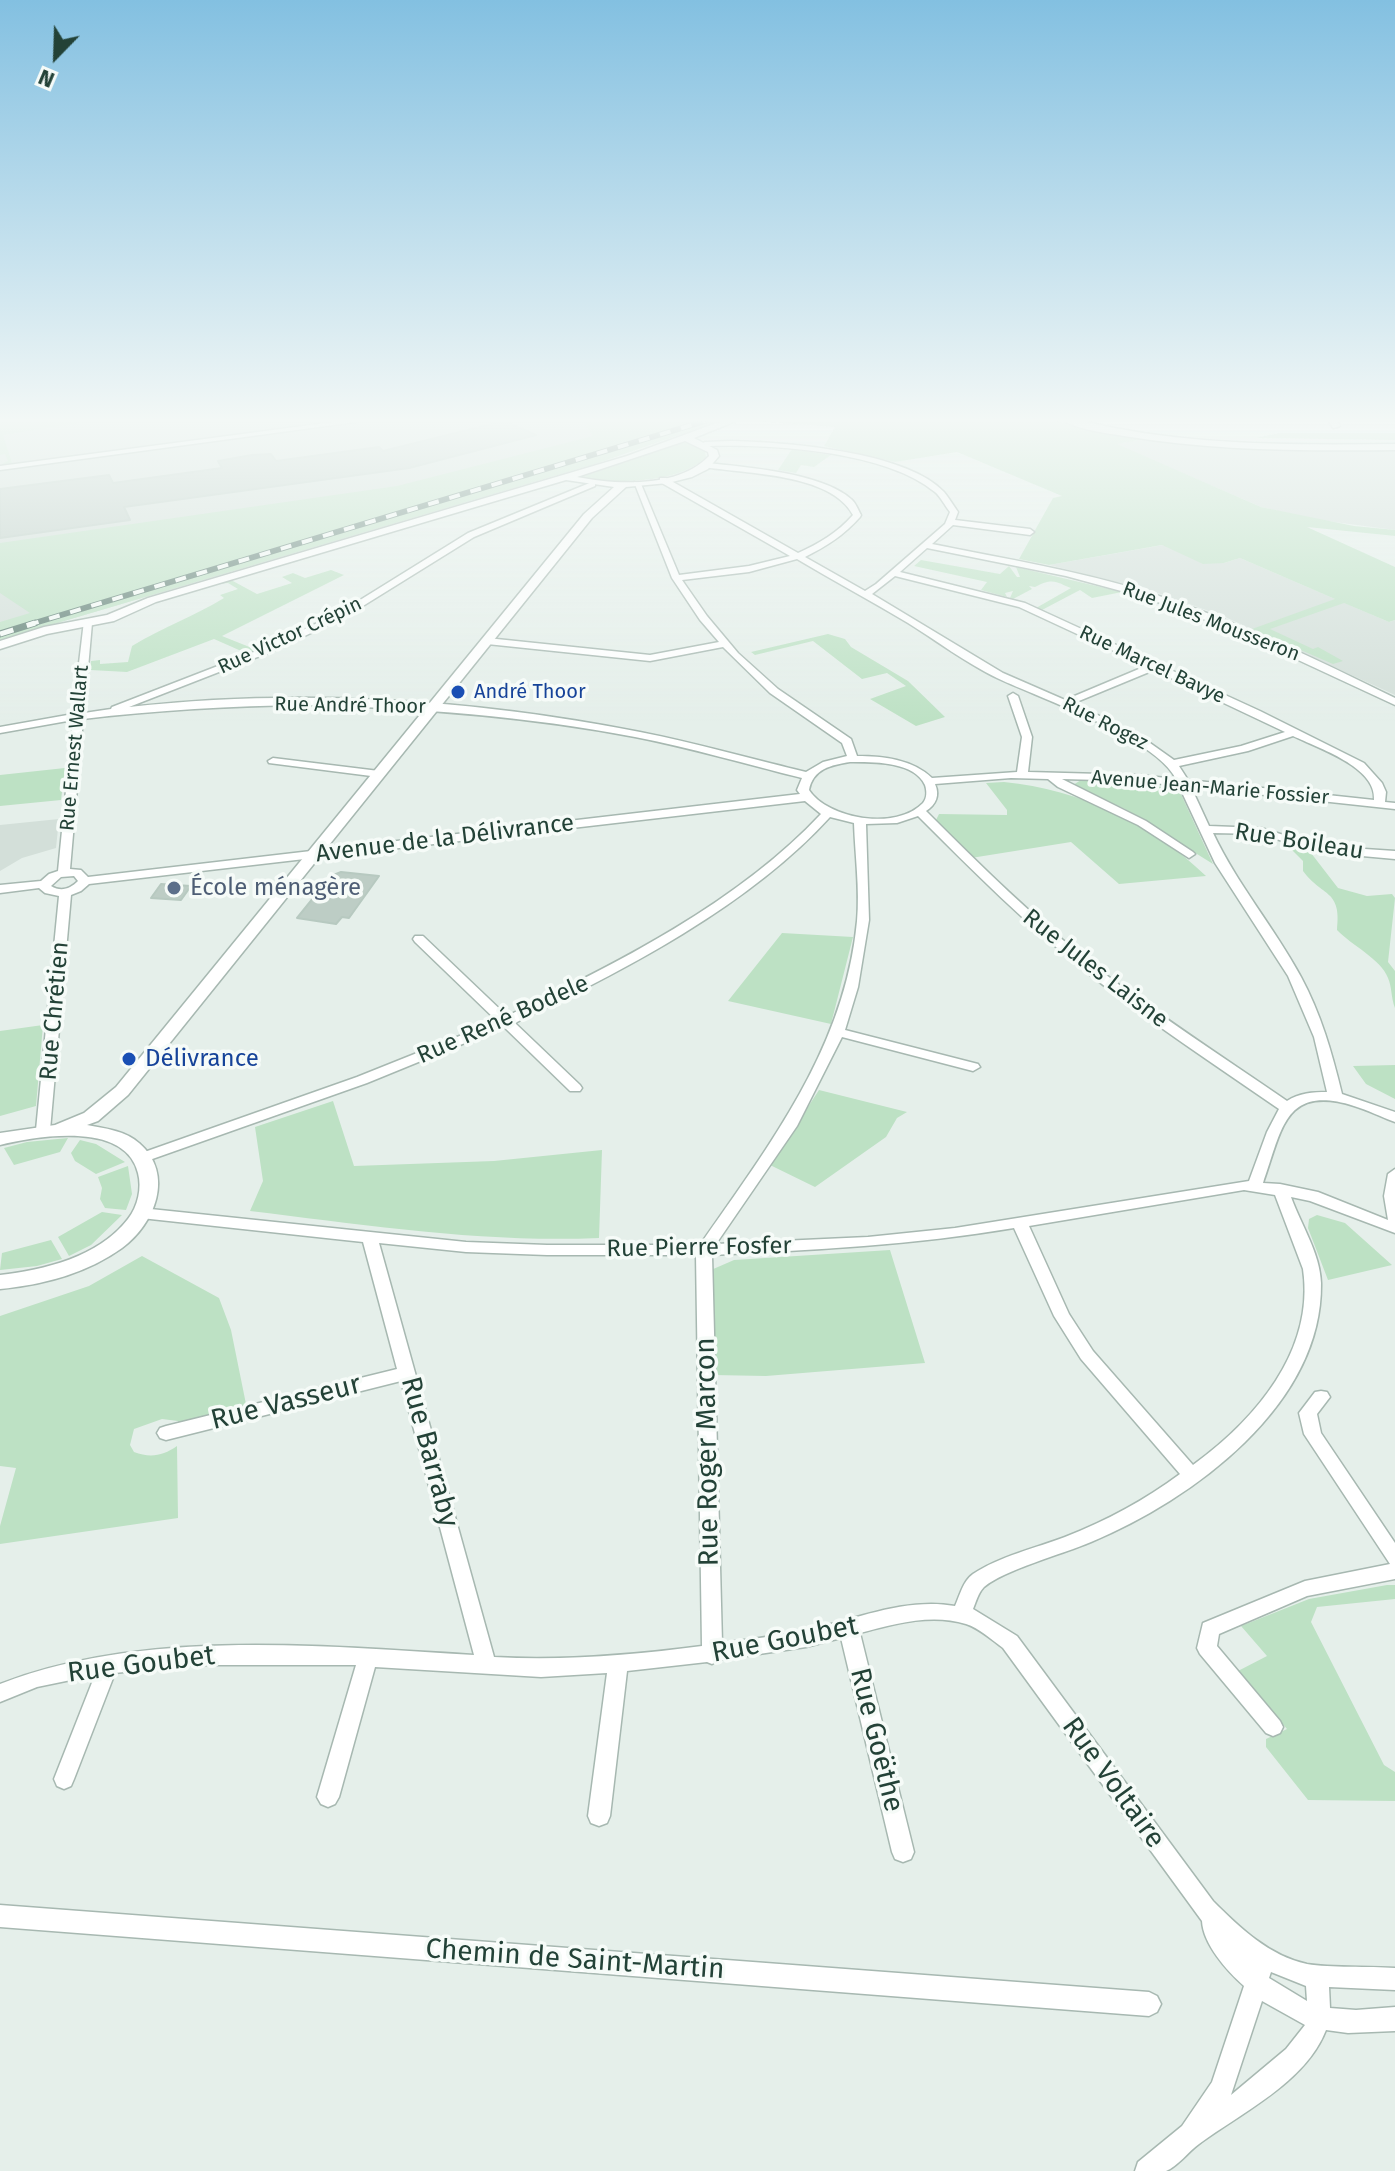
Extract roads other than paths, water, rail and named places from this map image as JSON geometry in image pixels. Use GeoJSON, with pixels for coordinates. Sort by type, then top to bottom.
{"type":"FeatureCollection","features":[{"type":"Feature","properties":{"kind":"street"},"geometry":{"type":"LineString","coordinates":[[0,645],[123,620],[172,595],[414,522]]}},
{"type":"Feature","properties":{"kind":"street","name":"Rue Victor Crépin"},"geometry":{"type":"LineString","coordinates":[[112,712],[131,701],[221,670],[298,636],[347,612],[467,537],[503,522]]}},
{"type":"Feature","properties":{"kind":"street"},"geometry":{"type":"LineString","coordinates":[[0,1139],[52,1129],[91,1117],[122,1091],[583,522]]}},
{"type":"Feature","properties":{"kind":"street"},"geometry":{"type":"LineString","coordinates":[[653,522],[676,578],[703,618],[774,691],[847,741],[853,759]]}},
{"type":"Feature","properties":{"kind":"street","name":"Rue Rogez"},"geometry":{"type":"LineString","coordinates":[[735,522],[1015,683],[1066,703],[1147,744],[1172,764],[1184,782],[1228,874],[1294,976],[1321,1037],[1336,1098]]}},
{"type":"Feature","properties":{"kind":"street"},"geometry":{"type":"LineString","coordinates":[[676,578],[730,572],[814,551],[851,522]]}},
{"type":"Feature","properties":{"kind":"street"},"geometry":{"type":"LineString","coordinates":[[864,595],[951,522]]}},
{"type":"Feature","properties":{"kind":"street"},"geometry":{"type":"LineString","coordinates":[[953,522],[1030,532]]}},
{"type":"Feature","properties":{"kind":"street","name":"Rue Jules Mousseron"},"geometry":{"type":"LineString","coordinates":[[924,545],[1085,578],[1149,596],[1291,652],[1395,702]]}},
{"type":"Feature","properties":{"kind":"street","name":"Rue Marcel Bavye"},"geometry":{"type":"LineString","coordinates":[[892,573],[1022,605],[1294,732],[1360,765],[1377,783],[1379,804]]}},
{"type":"Feature","properties":{"kind":"street","name":"Rue Ernest Wallart"},"geometry":{"type":"LineString","coordinates":[[64,873],[86,626]]}},
{"type":"Feature","properties":{"kind":"street"},"geometry":{"type":"LineString","coordinates":[[487,641],[645,658],[725,644]]}},
{"type":"Feature","properties":{"kind":"street"},"geometry":{"type":"LineString","coordinates":[[1066,703],[1154,666]]}},
{"type":"Feature","properties":{"kind":"street"},"geometry":{"type":"LineString","coordinates":[[1013,696],[1026,731],[1022,775]]}},
{"type":"Feature","properties":{"kind":"street","name":"Rue André Thoor"},"geometry":{"type":"LineString","coordinates":[[0,730],[112,712],[303,703],[433,708],[615,730],[807,776]]}},
{"type":"Feature","properties":{"kind":"street"},"geometry":{"type":"LineString","coordinates":[[1172,764],[1253,747],[1294,732]]}},
{"type":"Feature","properties":{"kind":"street"},"geometry":{"type":"LineString","coordinates":[[853,759],[906,766],[929,781],[931,800],[919,811],[888,821],[860,821],[828,813],[806,797],[803,790],[807,776],[824,765],[853,759]]}},
{"type":"Feature","properties":{"kind":"street"},"geometry":{"type":"LineString","coordinates":[[273,761],[379,774]]}},
{"type":"Feature","properties":{"kind":"street"},"geometry":{"type":"LineString","coordinates":[[1050,775],[1062,785],[1153,829],[1189,854]]}},
{"type":"Feature","properties":{"kind":"street","name":"Avenue Jean-Marie Fossier"},"geometry":{"type":"LineString","coordinates":[[929,781],[1050,775],[1184,782],[1395,806]]}},
{"type":"Feature","properties":{"kind":"street","name":"Avenue de la Délivrance"},"geometry":{"type":"LineString","coordinates":[[85,881],[806,797]]}},
{"type":"Feature","properties":{"kind":"street","name":"Rue Jules Laisne"},"geometry":{"type":"LineString","coordinates":[[919,811],[1007,898],[1083,964],[1149,1014],[1287,1108]]}},
{"type":"Feature","properties":{"kind":"street","name":"Rue René Bodele"},"geometry":{"type":"LineString","coordinates":[[141,1158],[334,1092],[505,1023],[602,976],[692,923],[771,866],[828,813]]}},
{"type":"Feature","properties":{"kind":"street"},"geometry":{"type":"LineString","coordinates":[[704,1250],[794,1119],[838,1032],[851,987],[862,928],[864,892],[860,821]]}},
{"type":"Feature","properties":{"kind":"street","name":"Rue Boileau"},"geometry":{"type":"LineString","coordinates":[[1204,829],[1261,831],[1318,849],[1395,855]]}},
{"type":"Feature","properties":{"kind":"street"},"geometry":{"type":"LineString","coordinates":[[0,889],[44,884],[53,876],[64,873],[82,875],[85,881],[81,887],[65,893],[46,890],[44,884]]}},
{"type":"Feature","properties":{"kind":"street","name":"Rue Chrétien"},"geometry":{"type":"LineString","coordinates":[[52,1129],[65,893]]}},
{"type":"Feature","properties":{"kind":"street"},"geometry":{"type":"LineString","coordinates":[[419,939],[575,1088]]}},
{"type":"Feature","properties":{"kind":"street"},"geometry":{"type":"LineString","coordinates":[[838,1032],[973,1067]]}},
{"type":"Feature","properties":{"kind":"street"},"geometry":{"type":"LineString","coordinates":[[117,1139],[108,1122],[122,1091]]}},
{"type":"Feature","properties":{"kind":"street"},"geometry":{"type":"LineString","coordinates":[[1255,1186],[1287,1108],[1310,1098],[1336,1098],[1360,1102],[1395,1117]]}},
{"type":"Feature","properties":{"kind":"street"},"geometry":{"type":"LineString","coordinates":[[4,1283],[47,1275],[90,1258],[117,1241],[141,1213],[150,1184],[141,1158],[117,1139],[91,1131],[52,1129]]}},
{"type":"Feature","properties":{"kind":"street"},"geometry":{"type":"LineString","coordinates":[[1395,1174],[1392,1196],[1395,1218]]}},
{"type":"Feature","properties":{"kind":"street","name":"Rue Pierre Fosfer"},"geometry":{"type":"LineString","coordinates":[[141,1213],[370,1238],[547,1250],[704,1250],[868,1242],[1020,1224],[1219,1188],[1255,1186],[1329,1201],[1395,1228]]}},
{"type":"Feature","properties":{"kind":"street"},"geometry":{"type":"LineString","coordinates":[[961,1613],[979,1580],[1105,1528],[1156,1499],[1229,1444],[1268,1406],[1287,1379],[1306,1338],[1314,1298],[1312,1270],[1280,1189]]}},
{"type":"Feature","properties":{"kind":"street"},"geometry":{"type":"LineString","coordinates":[[1020,1224],[1062,1316],[1080,1345],[1190,1474]]}},
{"type":"Feature","properties":{"kind":"street","name":"Rue Barraby"},"geometry":{"type":"LineString","coordinates":[[370,1238],[487,1666]]}},
{"type":"Feature","properties":{"kind":"street","name":"Rue Roger Marcon"},"geometry":{"type":"LineString","coordinates":[[704,1250],[712,1655]]}},
{"type":"Feature","properties":{"kind":"street","name":"Rue Vasseur"},"geometry":{"type":"LineString","coordinates":[[166,1433],[407,1373]]}},
{"type":"Feature","properties":{"kind":"street"},"geometry":{"type":"LineString","coordinates":[[1321,1397],[1308,1413],[1313,1434],[1395,1558]]}},
{"type":"Feature","properties":{"kind":"street"},"geometry":{"type":"LineString","coordinates":[[1273,1727],[1207,1648],[1210,1629],[1305,1589],[1395,1571]]}},
{"type":"Feature","properties":{"kind":"street","name":"Rue Goubet"},"geometry":{"type":"LineString","coordinates":[[0,1693],[36,1679],[109,1664],[239,1654],[368,1657],[541,1668],[618,1664],[712,1655],[849,1629],[920,1611],[961,1613]]}},
{"type":"Feature","properties":{"kind":"street","name":"Rue Voltaire"},"geometry":{"type":"LineString","coordinates":[[961,1613],[986,1624],[1010,1642],[1205,1909],[1233,1937],[1264,1958],[1292,1971],[1395,1979]]}},
{"type":"Feature","properties":{"kind":"street","name":"Rue Goëthe"},"geometry":{"type":"LineString","coordinates":[[849,1629],[903,1852]]}},
{"type":"Feature","properties":{"kind":"street"},"geometry":{"type":"LineString","coordinates":[[328,1797],[368,1657]]}},
{"type":"Feature","properties":{"kind":"street"},"geometry":{"type":"LineString","coordinates":[[64,1779],[109,1664]]}},
{"type":"Feature","properties":{"kind":"street"},"geometry":{"type":"LineString","coordinates":[[599,1816],[618,1664]]}},
{"type":"Feature","properties":{"kind":"street"},"geometry":{"type":"LineString","coordinates":[[1205,1909],[1238,1965],[1257,1983],[1318,2017],[1347,2021],[1395,2019]]}},
{"type":"Feature","properties":{"kind":"street","name":"Chemin de Saint-Martin"},"geometry":{"type":"LineString","coordinates":[[0,1916],[1149,2004]]}},
{"type":"Feature","properties":{"kind":"street"},"geometry":{"type":"LineString","coordinates":[[1191,2135],[1222,2088],[1264,1958]]}},
{"type":"Feature","properties":{"kind":"street"},"geometry":{"type":"LineString","coordinates":[[1147,2171],[1191,2135],[1232,2111],[1301,2049],[1315,2030],[1318,2017],[1316,1975]]}},
{"type":"Feature","properties":{"kind":"railway"},"geometry":{"type":"LineString","coordinates":[[28,625],[369,522]]}},
{"type":"Feature","properties":{"kind":"railway"},"geometry":{"type":"LineString","coordinates":[[0,634],[35,623]]}},
{"type":"Feature","properties":{"kind":"place","name":"André Thoor"},"geometry":{"type":"Point","coordinates":[458,692]}},
{"type":"Feature","properties":{"kind":"place","name":"École ménagère"},"geometry":{"type":"Point","coordinates":[174,888]}},
{"type":"Feature","properties":{"kind":"place","name":"Délivrance"},"geometry":{"type":"Point","coordinates":[129,1059]}}]}
